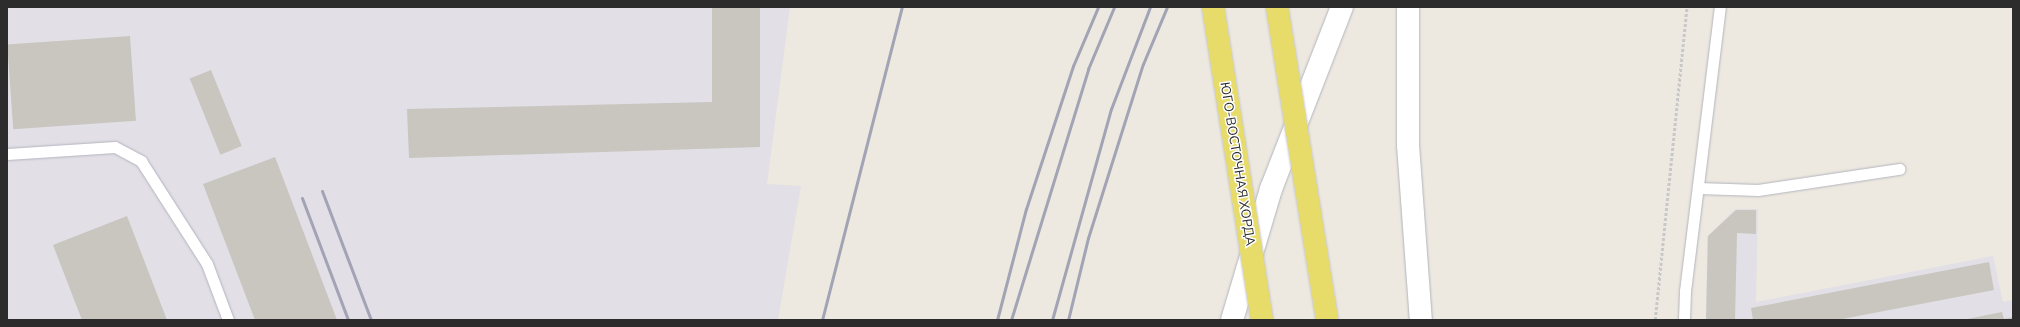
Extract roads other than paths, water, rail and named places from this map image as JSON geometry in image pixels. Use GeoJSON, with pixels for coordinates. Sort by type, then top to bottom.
{"type":"FeatureCollection","features":[{"type":"Feature","properties":{"kind":"main road","name":"ЮГО-ВОСТОЧНАЯ ХОРДА"},"geometry":{"type":"LineString","coordinates":[[1213,7],[1262,320]]}},
{"type":"Feature","properties":{"kind":"main road"},"geometry":{"type":"LineString","coordinates":[[1277,7],[1327,320]]}},
{"type":"Feature","properties":{"kind":"main road"},"geometry":{"type":"LineString","coordinates":[[1232,320],[1271,189],[1342,7]]}},
{"type":"Feature","properties":{"kind":"main road"},"geometry":{"type":"LineString","coordinates":[[1408,15],[1408,145],[1421,320]]}},
{"type":"Feature","properties":{"kind":"lane"},"geometry":{"type":"LineString","coordinates":[[1684,320],[1720,7]]}},
{"type":"Feature","properties":{"kind":"lane"},"geometry":{"type":"LineString","coordinates":[[7,154],[115,147],[141,161],[207,264],[228,320]]}},
{"type":"Feature","properties":{"kind":"lane"},"geometry":{"type":"LineString","coordinates":[[1698,188],[1758,190],[1899,169]]}},
{"type":"Feature","properties":{"kind":"railway"},"geometry":{"type":"LineString","coordinates":[[822,320],[902,7]]}},
{"type":"Feature","properties":{"kind":"railway"},"geometry":{"type":"LineString","coordinates":[[997,320],[1026,209],[1073,66],[1098,7]]}},
{"type":"Feature","properties":{"kind":"railway"},"geometry":{"type":"LineString","coordinates":[[1011,320],[1088,69],[1114,7]]}},
{"type":"Feature","properties":{"kind":"railway"},"geometry":{"type":"LineString","coordinates":[[1052,320],[1111,109],[1150,7]]}},
{"type":"Feature","properties":{"kind":"railway"},"geometry":{"type":"LineString","coordinates":[[1068,320],[1088,238],[1143,64],[1167,7]]}},
{"type":"Feature","properties":{"kind":"railway"},"geometry":{"type":"LineString","coordinates":[[322,191],[371,320]]}},
{"type":"Feature","properties":{"kind":"railway"},"geometry":{"type":"LineString","coordinates":[[302,198],[348,320]]}}]}
